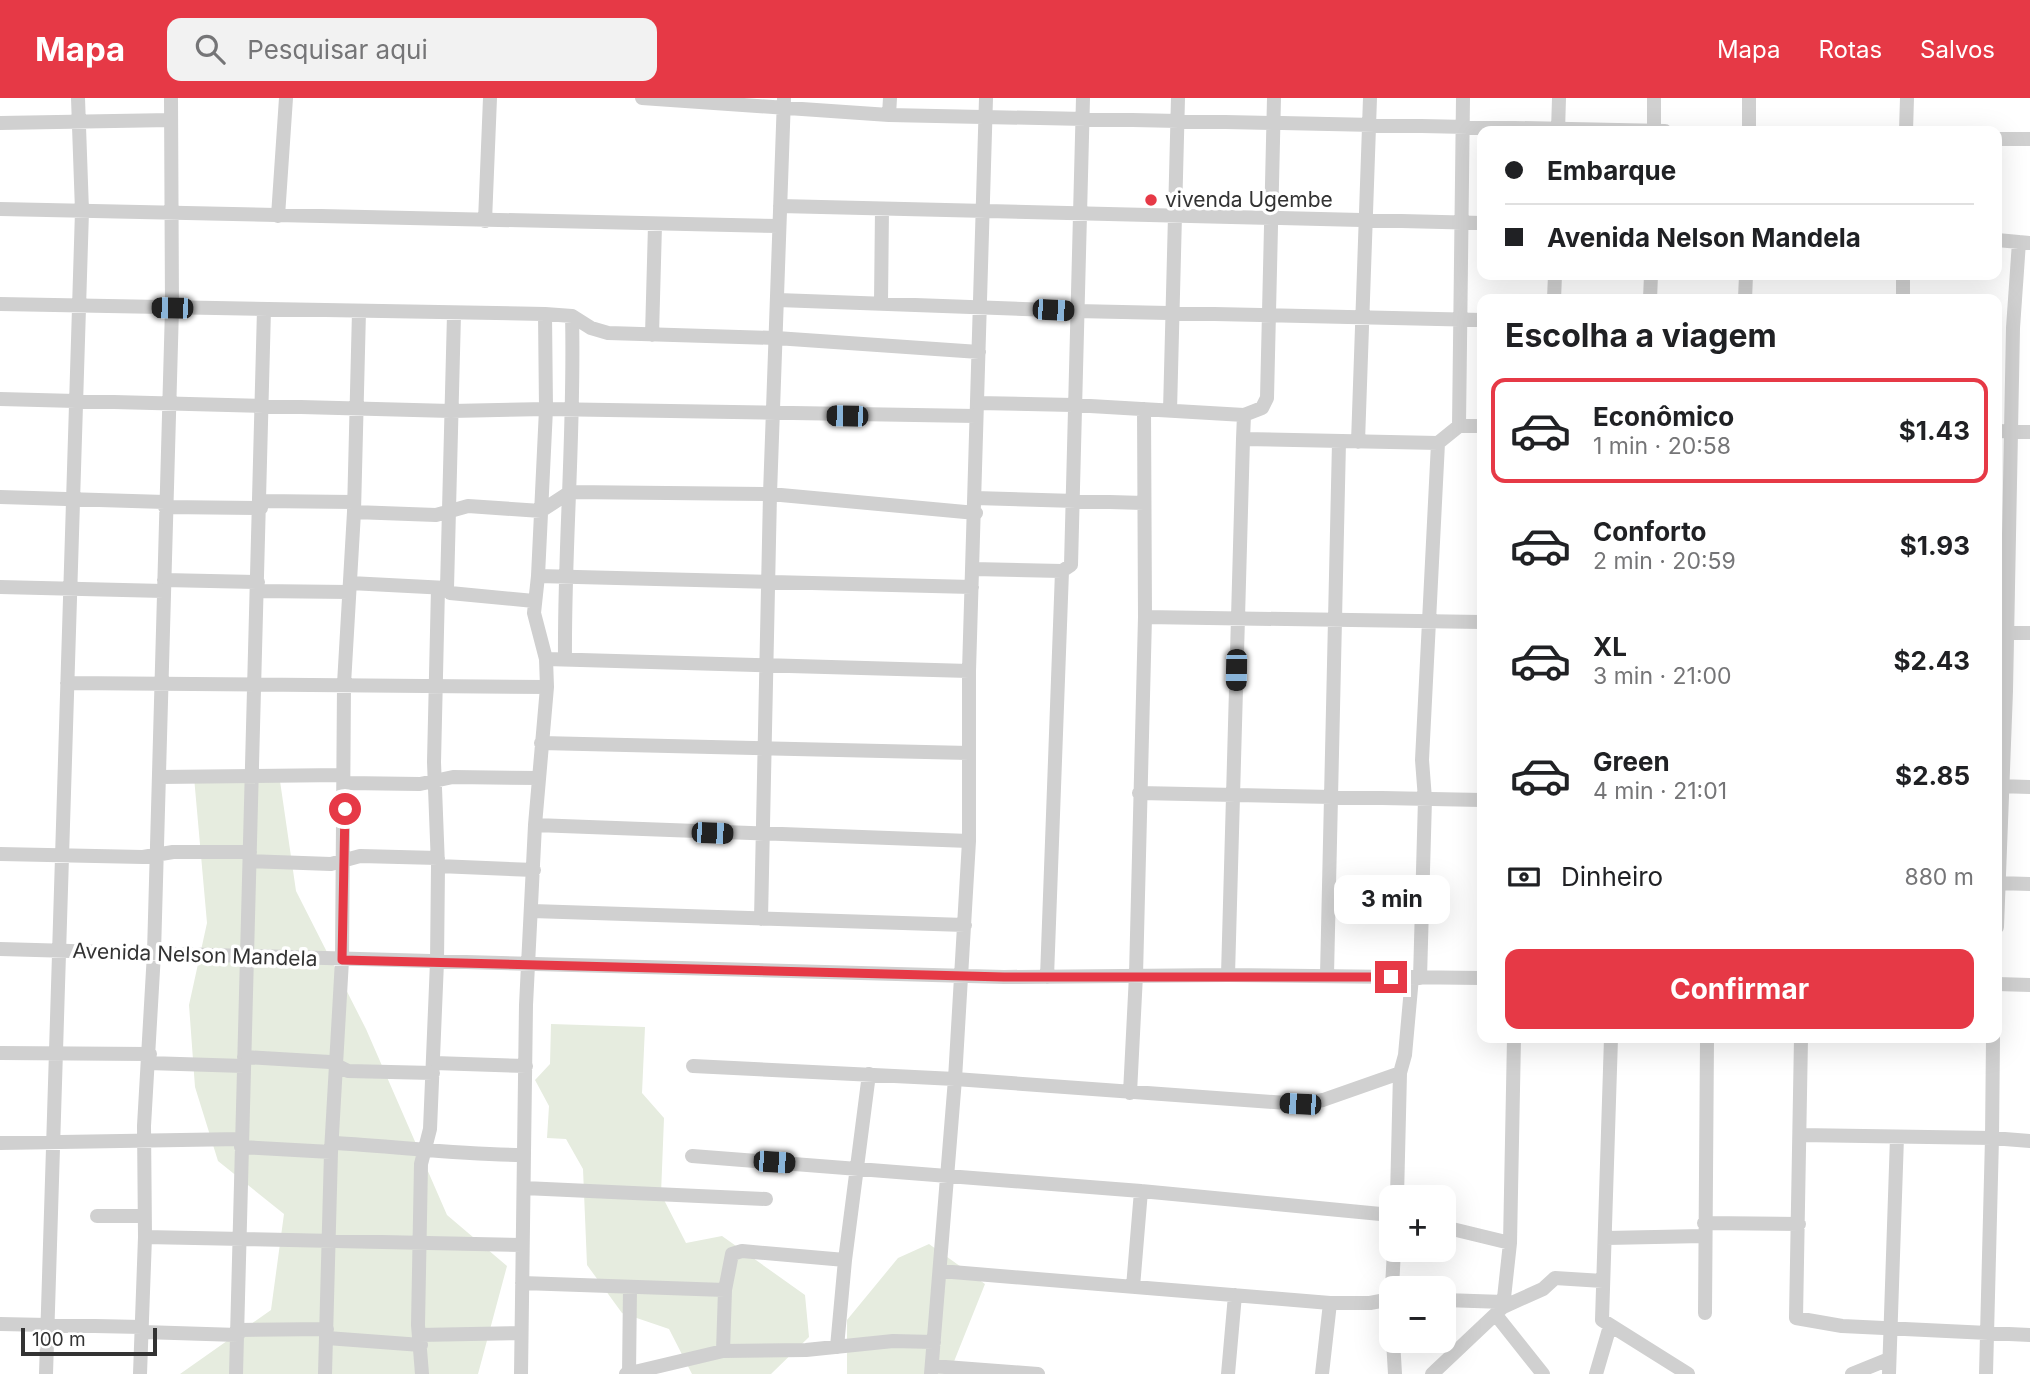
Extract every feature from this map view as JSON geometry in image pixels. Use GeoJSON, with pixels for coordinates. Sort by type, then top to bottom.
{"type":"FeatureCollection","features":[{"type":"Feature","properties":{"kind":"street"},"geometry":{"type":"LineString","coordinates":[[46,1374],[82,211],[78,98]]}},
{"type":"Feature","properties":{"kind":"street"},"geometry":{"type":"LineString","coordinates":[[140,1374],[145,1237],[144,1141],[154,954],[172,308],[171,98]]}},
{"type":"Feature","properties":{"kind":"street"},"geometry":{"type":"LineString","coordinates":[[278,216],[285,98]]}},
{"type":"Feature","properties":{"kind":"street"},"geometry":{"type":"LineString","coordinates":[[485,221],[490,98]]}},
{"type":"Feature","properties":{"kind":"street"},"geometry":{"type":"LineString","coordinates":[[642,98],[784,104],[889,115],[1477,129]]}},
{"type":"Feature","properties":{"kind":"street"},"geometry":{"type":"LineString","coordinates":[[889,115],[890,98]]}},
{"type":"Feature","properties":{"kind":"street"},"geometry":{"type":"LineString","coordinates":[[986,98],[985,212],[969,671],[970,841],[932,1370],[1038,1374]]}},
{"type":"Feature","properties":{"kind":"street"},"geometry":{"type":"LineString","coordinates":[[1047,977],[1062,572],[1071,562],[1083,98]]}},
{"type":"Feature","properties":{"kind":"street"},"geometry":{"type":"LineString","coordinates":[[1170,411],[1178,98]]}},
{"type":"Feature","properties":{"kind":"street"},"geometry":{"type":"LineString","coordinates":[[0,399],[451,411],[546,409],[774,414],[977,410],[1073,405],[1244,415],[1262,408],[1267,398],[1274,98]]}},
{"type":"Feature","properties":{"kind":"street"},"geometry":{"type":"LineString","coordinates":[[1358,442],[1370,98]]}},
{"type":"Feature","properties":{"kind":"street"},"geometry":{"type":"LineString","coordinates":[[1459,426],[1463,98]]}},
{"type":"Feature","properties":{"kind":"street"},"geometry":{"type":"LineString","coordinates":[[1558,126],[1559,98]]}},
{"type":"Feature","properties":{"kind":"street"},"geometry":{"type":"LineString","coordinates":[[1654,98],[1654,126]]}},
{"type":"Feature","properties":{"kind":"street"},"geometry":{"type":"LineString","coordinates":[[1749,98],[1749,126]]}},
{"type":"Feature","properties":{"kind":"street"},"geometry":{"type":"LineString","coordinates":[[1906,126],[1907,98]]}},
{"type":"Feature","properties":{"kind":"street"},"geometry":{"type":"LineString","coordinates":[[761,919],[770,494],[784,104]]}},
{"type":"Feature","properties":{"kind":"street"},"geometry":{"type":"LineString","coordinates":[[0,123],[171,120]]}},
{"type":"Feature","properties":{"kind":"street"},"geometry":{"type":"LineString","coordinates":[[2002,139],[2030,139]]}},
{"type":"Feature","properties":{"kind":"street"},"geometry":{"type":"LineString","coordinates":[[780,206],[1477,223]]}},
{"type":"Feature","properties":{"kind":"street"},"geometry":{"type":"LineString","coordinates":[[0,209],[779,226]]}},
{"type":"Feature","properties":{"kind":"street"},"geometry":{"type":"LineString","coordinates":[[881,303],[882,209]]}},
{"type":"Feature","properties":{"kind":"street"},"geometry":{"type":"LineString","coordinates":[[652,335],[655,225]]}},
{"type":"Feature","properties":{"kind":"street"},"geometry":{"type":"LineString","coordinates":[[2002,240],[2024,242],[2003,431],[2002,634],[2030,633]]}},
{"type":"Feature","properties":{"kind":"street"},"geometry":{"type":"LineString","coordinates":[[778,300],[1172,314],[1477,320]]}},
{"type":"Feature","properties":{"kind":"street"},"geometry":{"type":"LineString","coordinates":[[0,304],[545,314],[572,316],[592,328],[608,333],[776,338],[979,352]]}},
{"type":"Feature","properties":{"kind":"street"},"geometry":{"type":"LineString","coordinates":[[236,1374],[251,775],[261,504],[264,309]]}},
{"type":"Feature","properties":{"kind":"street"},"geometry":{"type":"LineString","coordinates":[[326,1374],[331,1147],[342,960],[344,684],[354,507],[359,311]]}},
{"type":"Feature","properties":{"kind":"street"},"geometry":{"type":"LineString","coordinates":[[422,1374],[418,1244],[424,1150],[430,1129],[438,962],[438,862],[433,782],[435,685],[449,511],[453,314]]}},
{"type":"Feature","properties":{"kind":"street"},"geometry":{"type":"LineString","coordinates":[[521,1374],[528,964],[535,825],[547,687],[546,659],[536,627],[534,601],[538,576],[546,409],[545,314]]}},
{"type":"Feature","properties":{"kind":"street"},"geometry":{"type":"LineString","coordinates":[[565,659],[572,316]]}},
{"type":"Feature","properties":{"kind":"street"},"geometry":{"type":"LineString","coordinates":[[2002,328],[2013,328]]}},
{"type":"Feature","properties":{"kind":"street"},"geometry":{"type":"LineString","coordinates":[[1129,1093],[1136,975],[1144,617],[1144,409]]}},
{"type":"Feature","properties":{"kind":"street"},"geometry":{"type":"LineString","coordinates":[[1228,975],[1244,415]]}},
{"type":"Feature","properties":{"kind":"street"},"geometry":{"type":"LineString","coordinates":[[1242,439],[1438,443],[1459,426],[1477,426]]}},
{"type":"Feature","properties":{"kind":"street"},"geometry":{"type":"LineString","coordinates":[[2003,431],[2030,432]]}},
{"type":"Feature","properties":{"kind":"street"},"geometry":{"type":"LineString","coordinates":[[1326,975],[1339,442]]}},
{"type":"Feature","properties":{"kind":"street"},"geometry":{"type":"LineString","coordinates":[[1397,1185],[1400,1073],[1416,977],[1425,799],[1422,760],[1438,443]]}},
{"type":"Feature","properties":{"kind":"street"},"geometry":{"type":"LineString","coordinates":[[0,498],[165,505],[354,507],[436,515],[468,506],[541,511],[570,492],[770,494],[975,506],[1072,500],[1144,503]]}},
{"type":"Feature","properties":{"kind":"street"},"geometry":{"type":"LineString","coordinates":[[973,569],[1062,572]]}},
{"type":"Feature","properties":{"kind":"street"},"geometry":{"type":"LineString","coordinates":[[538,576],[972,587]]}},
{"type":"Feature","properties":{"kind":"street"},"geometry":{"type":"LineString","coordinates":[[0,587],[442,587],[450,593],[534,601]]}},
{"type":"Feature","properties":{"kind":"street"},"geometry":{"type":"LineString","coordinates":[[1144,617],[1477,622]]}},
{"type":"Feature","properties":{"kind":"street"},"geometry":{"type":"LineString","coordinates":[[546,659],[969,671]]}},
{"type":"Feature","properties":{"kind":"street"},"geometry":{"type":"LineString","coordinates":[[67,683],[255,682],[547,687]]}},
{"type":"Feature","properties":{"kind":"street"},"geometry":{"type":"LineString","coordinates":[[541,743],[969,753]]}},
{"type":"Feature","properties":{"kind":"street"},"geometry":{"type":"LineString","coordinates":[[159,777],[251,775],[433,782],[453,777],[539,778]]}},
{"type":"Feature","properties":{"kind":"street"},"geometry":{"type":"LineString","coordinates":[[2002,786],[2030,787]]}},
{"type":"Feature","properties":{"kind":"street"},"geometry":{"type":"LineString","coordinates":[[1139,793],[1477,800]]}},
{"type":"Feature","properties":{"kind":"street"},"geometry":{"type":"LineString","coordinates":[[535,825],[970,841]]}},
{"type":"Feature","properties":{"kind":"street"},"geometry":{"type":"LineString","coordinates":[[0,854],[156,855],[173,852],[344,862],[360,856],[534,870]]}},
{"type":"Feature","properties":{"kind":"street"},"geometry":{"type":"LineString","coordinates":[[2002,883],[2030,884]]}},
{"type":"Feature","properties":{"kind":"street"},"geometry":{"type":"LineString","coordinates":[[532,911],[965,925]]}},
{"type":"Feature","properties":{"kind":"street","name":"Avenida Nelson Mandela"},"geometry":{"type":"LineString","coordinates":[[0,949],[962,976],[1326,975],[1477,978]]}},
{"type":"Feature","properties":{"kind":"street"},"geometry":{"type":"LineString","coordinates":[[2002,984],[2030,985]]}},
{"type":"Feature","properties":{"kind":"street"},"geometry":{"type":"LineString","coordinates":[[1514,1043],[1510,1243],[1501,1308],[1516,1344],[1543,1374]]}},
{"type":"Feature","properties":{"kind":"street"},"geometry":{"type":"LineString","coordinates":[[1611,1043],[1606,1238],[1601,1314],[1605,1324],[1688,1374]]}},
{"type":"Feature","properties":{"kind":"street"},"geometry":{"type":"LineString","coordinates":[[1705,1313],[1707,1043]]}},
{"type":"Feature","properties":{"kind":"street"},"geometry":{"type":"LineString","coordinates":[[1801,1043],[1800,1224],[1796,1318],[1843,1326],[2030,1335]]}},
{"type":"Feature","properties":{"kind":"street"},"geometry":{"type":"LineString","coordinates":[[1986,1374],[1993,1043]]}},
{"type":"Feature","properties":{"kind":"street"},"geometry":{"type":"LineString","coordinates":[[0,1053],[336,1065],[348,1070],[526,1066]]}},
{"type":"Feature","properties":{"kind":"street"},"geometry":{"type":"LineString","coordinates":[[693,1066],[955,1079],[1300,1104],[1323,1100],[1400,1073]]}},
{"type":"Feature","properties":{"kind":"street"},"geometry":{"type":"LineString","coordinates":[[837,1347],[845,1260],[869,1074]]}},
{"type":"Feature","properties":{"kind":"street"},"geometry":{"type":"LineString","coordinates":[[1800,1135],[2030,1141]]}},
{"type":"Feature","properties":{"kind":"street"},"geometry":{"type":"LineString","coordinates":[[1852,1374],[1889,1366],[1897,1137]]}},
{"type":"Feature","properties":{"kind":"street"},"geometry":{"type":"LineString","coordinates":[[0,1143],[144,1141],[159,1138],[523,1156]]}},
{"type":"Feature","properties":{"kind":"street"},"geometry":{"type":"LineString","coordinates":[[692,1156],[1141,1191],[1379,1214]]}},
{"type":"Feature","properties":{"kind":"street"},"geometry":{"type":"LineString","coordinates":[[524,1188],[766,1199]]}},
{"type":"Feature","properties":{"kind":"street"},"geometry":{"type":"LineString","coordinates":[[1133,1287],[1141,1191]]}},
{"type":"Feature","properties":{"kind":"street"},"geometry":{"type":"LineString","coordinates":[[97,1216],[143,1216]]}},
{"type":"Feature","properties":{"kind":"street"},"geometry":{"type":"LineString","coordinates":[[1606,1238],[1800,1224]]}},
{"type":"Feature","properties":{"kind":"street"},"geometry":{"type":"LineString","coordinates":[[1456,1230],[1510,1243]]}},
{"type":"Feature","properties":{"kind":"street"},"geometry":{"type":"LineString","coordinates":[[145,1237],[522,1245]]}},
{"type":"Feature","properties":{"kind":"street"},"geometry":{"type":"LineString","coordinates":[[723,1351],[730,1258],[736,1251],[845,1260]]}},
{"type":"Feature","properties":{"kind":"street"},"geometry":{"type":"LineString","coordinates":[[940,1271],[1329,1303],[1379,1301]]}},
{"type":"Feature","properties":{"kind":"street"},"geometry":{"type":"LineString","coordinates":[[1432,1374],[1501,1308],[1536,1293],[1555,1278],[1603,1281]]}},
{"type":"Feature","properties":{"kind":"street"},"geometry":{"type":"LineString","coordinates":[[522,1283],[726,1290]]}},
{"type":"Feature","properties":{"kind":"street"},"geometry":{"type":"LineString","coordinates":[[630,1288],[628,1374],[723,1351],[837,1347],[893,1341],[934,1342]]}},
{"type":"Feature","properties":{"kind":"street"},"geometry":{"type":"LineString","coordinates":[[1228,1374],[1235,1295]]}},
{"type":"Feature","properties":{"kind":"street"},"geometry":{"type":"LineString","coordinates":[[1456,1302],[1501,1308]]}},
{"type":"Feature","properties":{"kind":"street"},"geometry":{"type":"LineString","coordinates":[[1322,1374],[1329,1303]]}},
{"type":"Feature","properties":{"kind":"street"},"geometry":{"type":"LineString","coordinates":[[0,1324],[327,1334],[420,1340],[521,1333]]}},
{"type":"Feature","properties":{"kind":"street"},"geometry":{"type":"LineString","coordinates":[[1596,1374],[1610,1326]]}},
{"type":"Feature","properties":{"kind":"street"},"geometry":{"type":"LineString","coordinates":[[1394,1353],[1395,1374]]}},
{"type":"Feature","properties":{"kind":"street"},"geometry":{"type":"LineString","coordinates":[[694,1374],[695,1358]]}},
{"type":"Feature","properties":{"kind":"shaded area"},"geometry":{"type":"Polygon","coordinates":[[[194,777],[280,781],[296,891],[366,1029],[447,1215],[507,1266],[478,1374],[180,1374],[271,1310],[284,1214],[218,1161],[195,1087],[189,1005],[207,923],[194,777]]]}},
{"type":"Feature","properties":{"kind":"shaded area"},"geometry":{"type":"Polygon","coordinates":[[[551,1024],[645,1027],[642,1093],[664,1118],[661,1194],[686,1243],[722,1236],[805,1295],[809,1337],[771,1374],[692,1374],[669,1329],[622,1313],[587,1265],[583,1169],[566,1139],[547,1138],[549,1106],[535,1080],[550,1064],[551,1024]]]}},
{"type":"Feature","properties":{"kind":"shaded area"},"geometry":{"type":"Polygon","coordinates":[[[929,1244],[985,1284],[949,1374],[847,1374],[847,1320],[898,1258],[929,1244]]]}},
{"type":"Feature","properties":{"kind":"place","name":"vivenda Ugembe"},"geometry":{"type":"Point","coordinates":[1151,200]}},
{"type":"Feature","properties":{"kind":"route"},"geometry":{"type":"LineString","coordinates":[[345,809],[342,960],[1004,977],[1391,977]]}}]}
